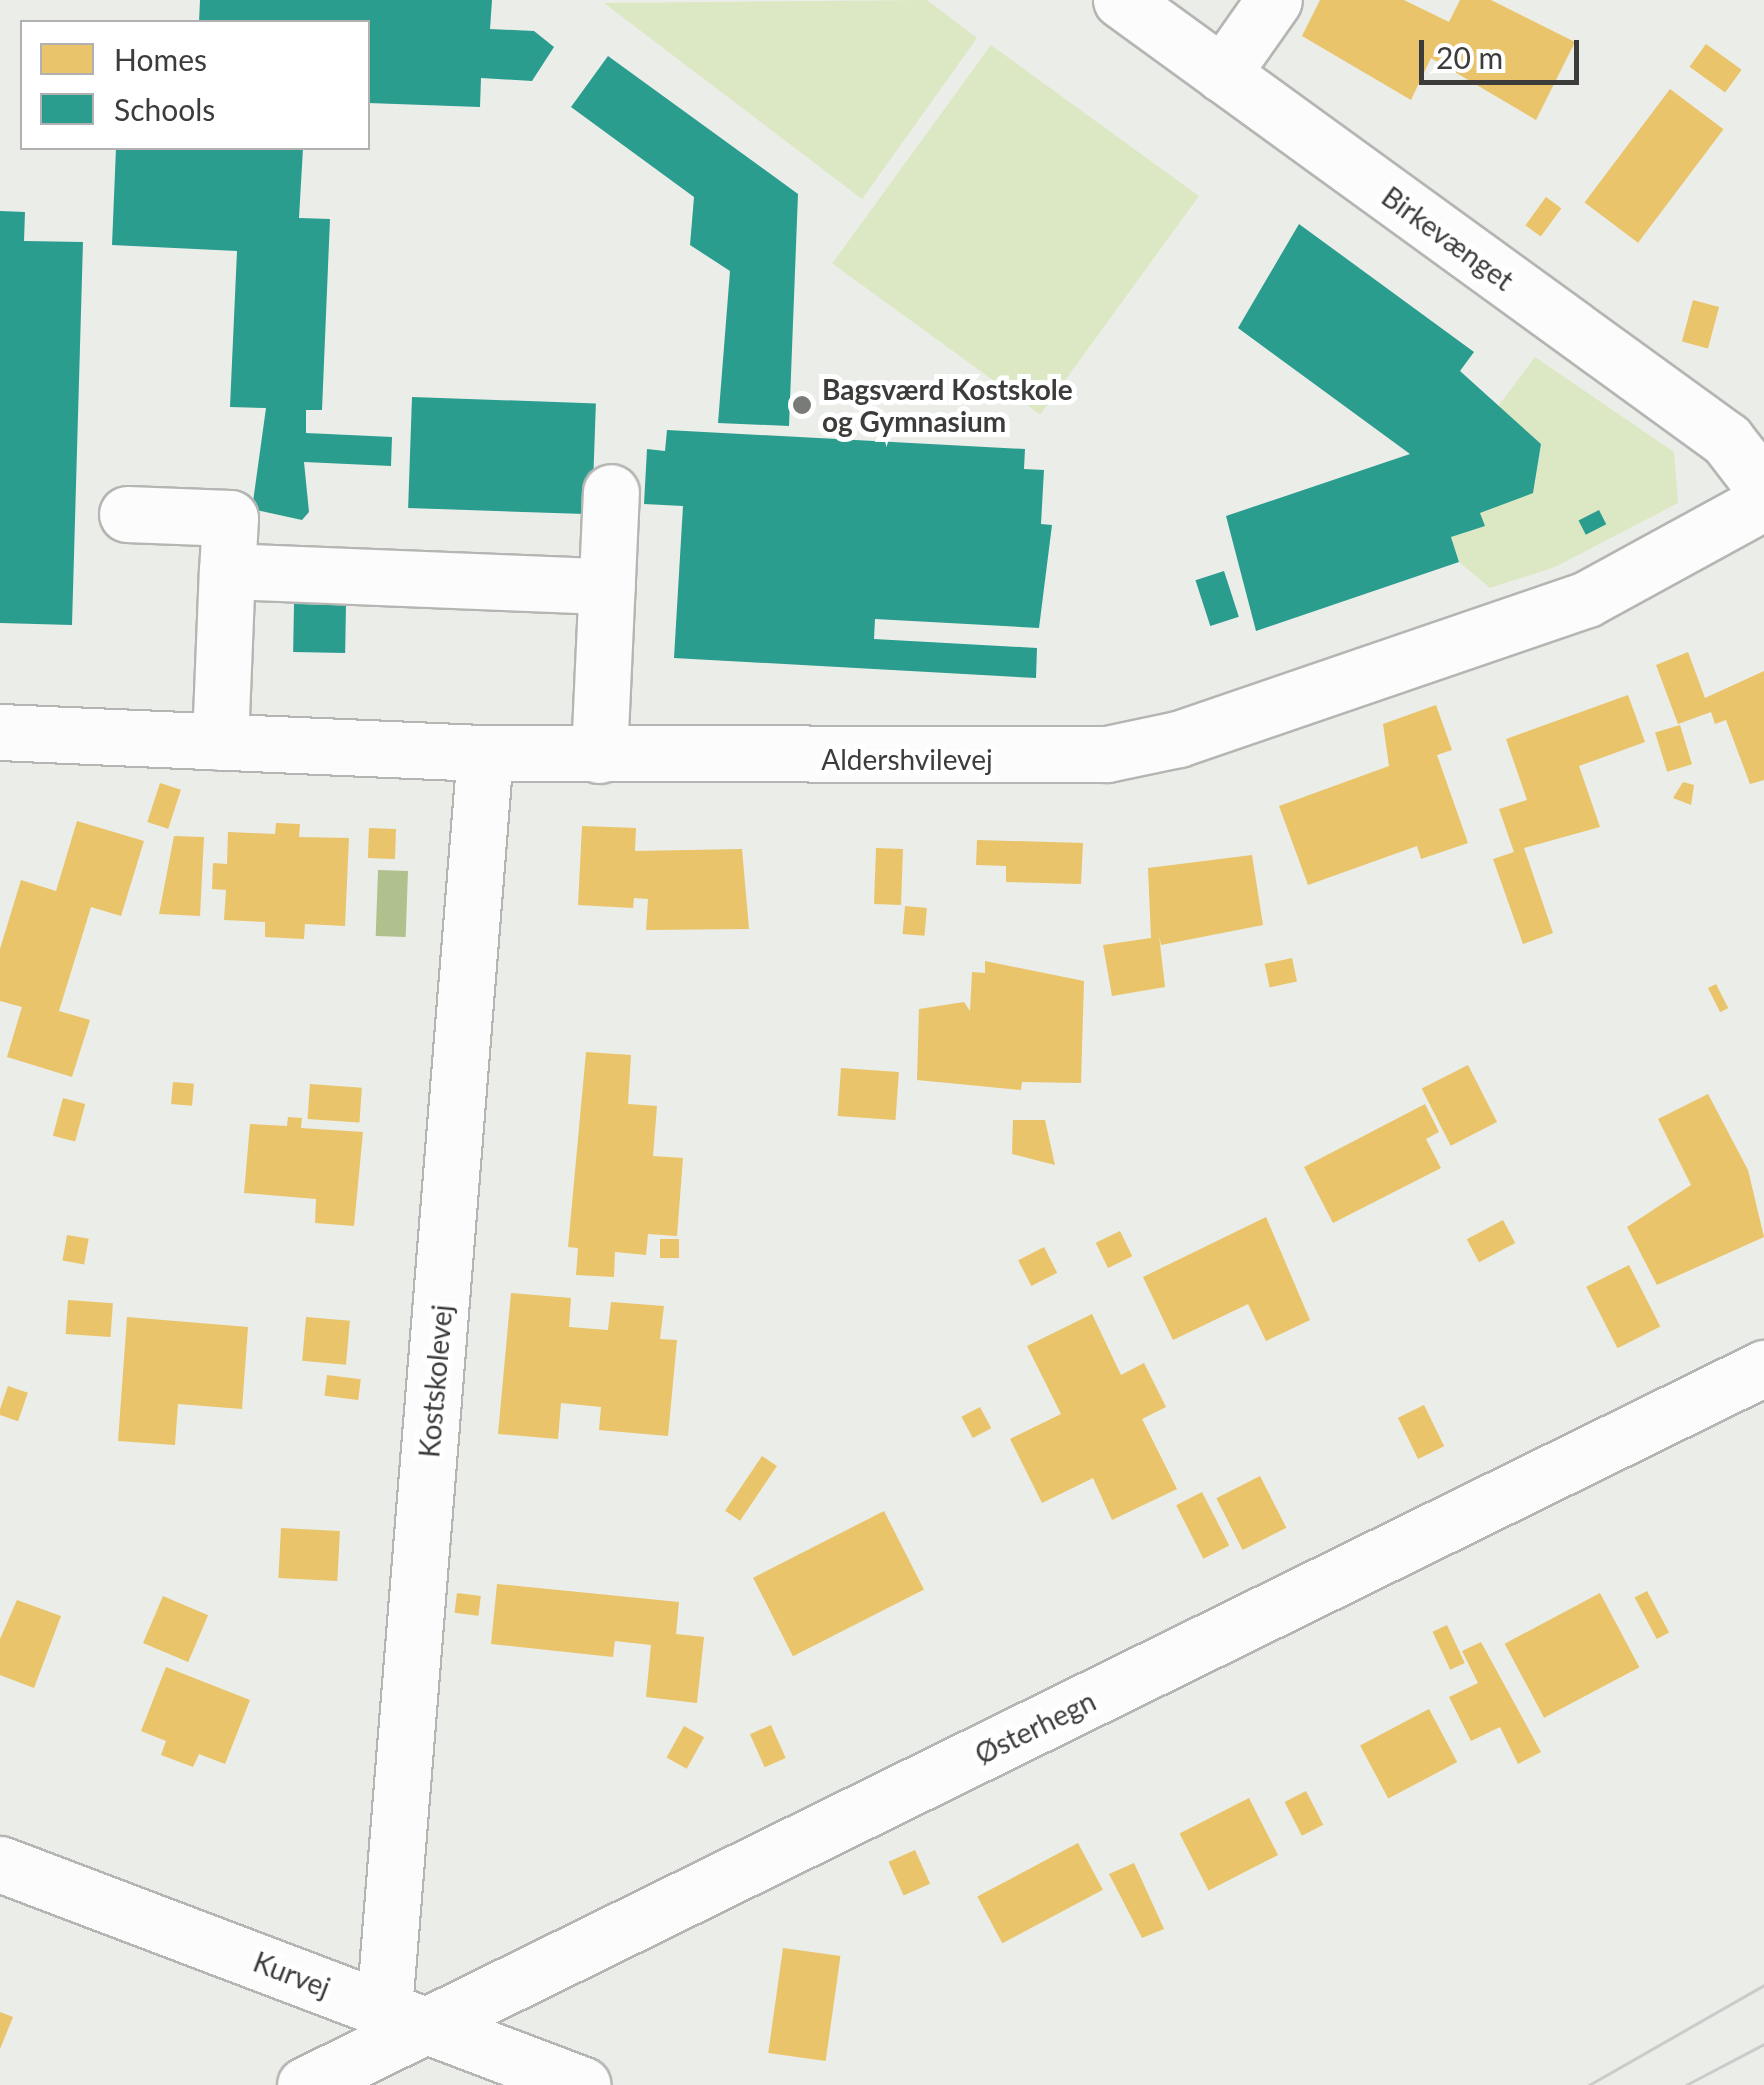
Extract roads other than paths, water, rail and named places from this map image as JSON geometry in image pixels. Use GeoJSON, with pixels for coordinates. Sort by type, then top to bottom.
{"type":"FeatureCollection","features":[{"type":"Feature","properties":{"kind":"street","name":"Birkevænget"},"geometry":{"type":"LineString","coordinates":[[1120,0],[1727,440],[1764,488]]}},
{"type":"Feature","properties":{"kind":"street"},"geometry":{"type":"LineString","coordinates":[[1222,74],[1274,0]]}},
{"type":"Feature","properties":{"kind":"street"},"geometry":{"type":"LineString","coordinates":[[599,755],[611,492]]}},
{"type":"Feature","properties":{"kind":"street","name":"Aldershvilevej"},"geometry":{"type":"LineString","coordinates":[[0,732],[485,754],[990,760],[1178,739],[1587,599],[1764,502]]}},
{"type":"Feature","properties":{"kind":"street"},"geometry":{"type":"LineString","coordinates":[[127,514],[230,518],[220,742]]}},
{"type":"Feature","properties":{"kind":"street"},"geometry":{"type":"LineString","coordinates":[[228,571],[606,586]]}},
{"type":"Feature","properties":{"kind":"street","name":"Kostskolevej"},"geometry":{"type":"LineString","coordinates":[[405,2017],[485,754]]}},
{"type":"Feature","properties":{"kind":"street","name":"Østerhegn"},"geometry":{"type":"LineString","coordinates":[[305,2085],[405,2017],[1764,1368]]}},
{"type":"Feature","properties":{"kind":"street","name":"Kurvej"},"geometry":{"type":"LineString","coordinates":[[0,1864],[584,2085]]}},
{"type":"Feature","properties":{"kind":"tram line"},"geometry":{"type":"LineString","coordinates":[[1589,2085],[1764,1985]]}},
{"type":"Feature","properties":{"kind":"tram line"},"geometry":{"type":"LineString","coordinates":[[1686,2085],[1764,2044]]}},
{"type":"Feature","properties":{"kind":"place","name":"Bagsværd Kostskole og Gymnasium"},"geometry":{"type":"Point","coordinates":[802,405]}}]}
